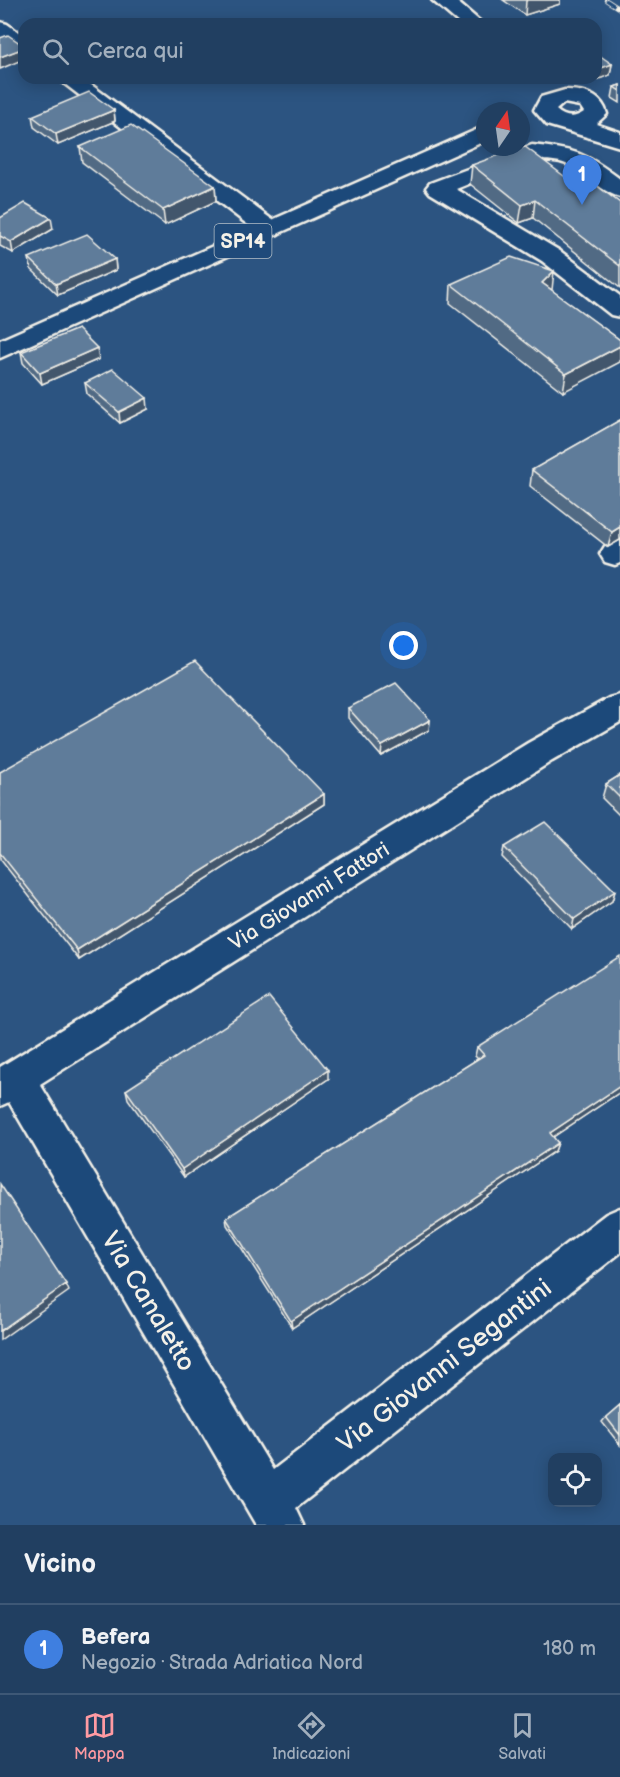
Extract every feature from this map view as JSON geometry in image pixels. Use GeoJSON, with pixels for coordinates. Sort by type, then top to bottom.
{"type":"FeatureCollection","features":[{"type":"Feature","properties":{"kind":"street"},"geometry":{"type":"LineString","coordinates":[[442,0],[465,18]]}},
{"type":"Feature","properties":{"kind":"street"},"geometry":{"type":"LineString","coordinates":[[0,28],[18,42]]}},
{"type":"Feature","properties":{"kind":"street"},"geometry":{"type":"LineString","coordinates":[[76,84],[270,229]]}},
{"type":"Feature","properties":{"kind":"street"},"geometry":{"type":"LineString","coordinates":[[541,101],[568,96],[590,104],[620,130]]}},
{"type":"Feature","properties":{"kind":"street"},"geometry":{"type":"LineString","coordinates":[[541,101],[569,123],[620,140]]}},
{"type":"Feature","properties":{"kind":"street"},"geometry":{"type":"LineString","coordinates":[[569,123],[588,121],[596,114],[590,104]]}},
{"type":"Feature","properties":{"kind":"street","name":"SP14"},"geometry":{"type":"LineString","coordinates":[[0,350],[476,137]]}},
{"type":"Feature","properties":{"kind":"street"},"geometry":{"type":"LineString","coordinates":[[438,188],[532,152],[567,156],[582,162],[620,190]]}},
{"type":"Feature","properties":{"kind":"street"},"geometry":{"type":"LineString","coordinates":[[408,167],[511,234],[551,256],[620,309]]}},
{"type":"Feature","properties":{"kind":"street","name":"Via Giovanni Fattori"},"geometry":{"type":"LineString","coordinates":[[8,1083],[540,752],[620,707]]}},
{"type":"Feature","properties":{"kind":"street","name":"Via Canaletto"},"geometry":{"type":"LineString","coordinates":[[8,1083],[275,1514]]}},
{"type":"Feature","properties":{"kind":"street","name":"Via Giovanni Segantini"},"geometry":{"type":"LineString","coordinates":[[275,1514],[620,1228]]}},
{"type":"Feature","properties":{"kind":"building"},"geometry":{"type":"Polygon","coordinates":[[[8,35],[18,42],[18,50],[0,57],[0,38],[8,35]]]}},
{"type":"Feature","properties":{"kind":"building"},"geometry":{"type":"Polygon","coordinates":[[[602,57],[612,64],[602,68],[602,57]]]}},
{"type":"Feature","properties":{"kind":"building"},"geometry":{"type":"Polygon","coordinates":[[[89,92],[114,110],[56,134],[32,116],[89,92]]]}},
{"type":"Feature","properties":{"kind":"building"},"geometry":{"type":"Polygon","coordinates":[[[131,125],[215,186],[163,210],[80,147],[131,125]]]}},
{"type":"Feature","properties":{"kind":"building"},"geometry":{"type":"Polygon","coordinates":[[[530,150],[564,176],[577,171],[620,203],[620,266],[535,200],[522,205],[472,165],[497,156],[530,156],[530,150]]]}},
{"type":"Feature","properties":{"kind":"building"},"geometry":{"type":"Polygon","coordinates":[[[25,203],[51,218],[11,242],[0,236],[0,218],[25,203]]]}},
{"type":"Feature","properties":{"kind":"building"},"geometry":{"type":"Polygon","coordinates":[[[87,234],[115,259],[56,284],[29,258],[87,234]]]}},
{"type":"Feature","properties":{"kind":"building"},"geometry":{"type":"Polygon","coordinates":[[[511,257],[554,271],[542,283],[620,340],[620,346],[566,374],[451,284],[511,257]]]}},
{"type":"Feature","properties":{"kind":"building"},"geometry":{"type":"Polygon","coordinates":[[[78,329],[97,348],[40,373],[21,352],[78,329]]]}},
{"type":"Feature","properties":{"kind":"building"},"geometry":{"type":"Polygon","coordinates":[[[113,369],[147,398],[119,412],[85,383],[113,369]]]}},
{"type":"Feature","properties":{"kind":"building"},"geometry":{"type":"Polygon","coordinates":[[[620,420],[620,527],[612,532],[532,470],[620,420]]]}},
{"type":"Feature","properties":{"kind":"building"},"geometry":{"type":"Polygon","coordinates":[[[195,661],[324,794],[77,950],[0,853],[0,772],[195,661]]]}},
{"type":"Feature","properties":{"kind":"building"},"geometry":{"type":"Polygon","coordinates":[[[396,683],[430,720],[382,746],[348,708],[396,683]]]}},
{"type":"Feature","properties":{"kind":"building"},"geometry":{"type":"Polygon","coordinates":[[[620,775],[620,798],[606,784],[620,775]]]}},
{"type":"Feature","properties":{"kind":"building"},"geometry":{"type":"Polygon","coordinates":[[[545,822],[615,891],[574,919],[504,847],[545,822]]]}},
{"type":"Feature","properties":{"kind":"building"},"geometry":{"type":"Polygon","coordinates":[[[620,956],[620,1086],[550,1133],[558,1143],[291,1321],[226,1218],[484,1055],[477,1047],[620,956]]]}},
{"type":"Feature","properties":{"kind":"building"},"geometry":{"type":"Polygon","coordinates":[[[269,997],[328,1070],[182,1169],[126,1090],[269,997]]]}},
{"type":"Feature","properties":{"kind":"building"},"geometry":{"type":"Polygon","coordinates":[[[0,1184],[66,1284],[0,1331],[0,1184]]]}},
{"type":"Feature","properties":{"kind":"building"},"geometry":{"type":"Polygon","coordinates":[[[620,1405],[620,1435],[606,1417],[620,1405]]]}},
{"type":"Feature","properties":{"kind":"railway"},"geometry":{"type":"LineString","coordinates":[[606,0],[620,9]]}},
{"type":"Feature","properties":{"kind":"place","name":"Befera"},"geometry":{"type":"Point","coordinates":[582,205]}}]}
